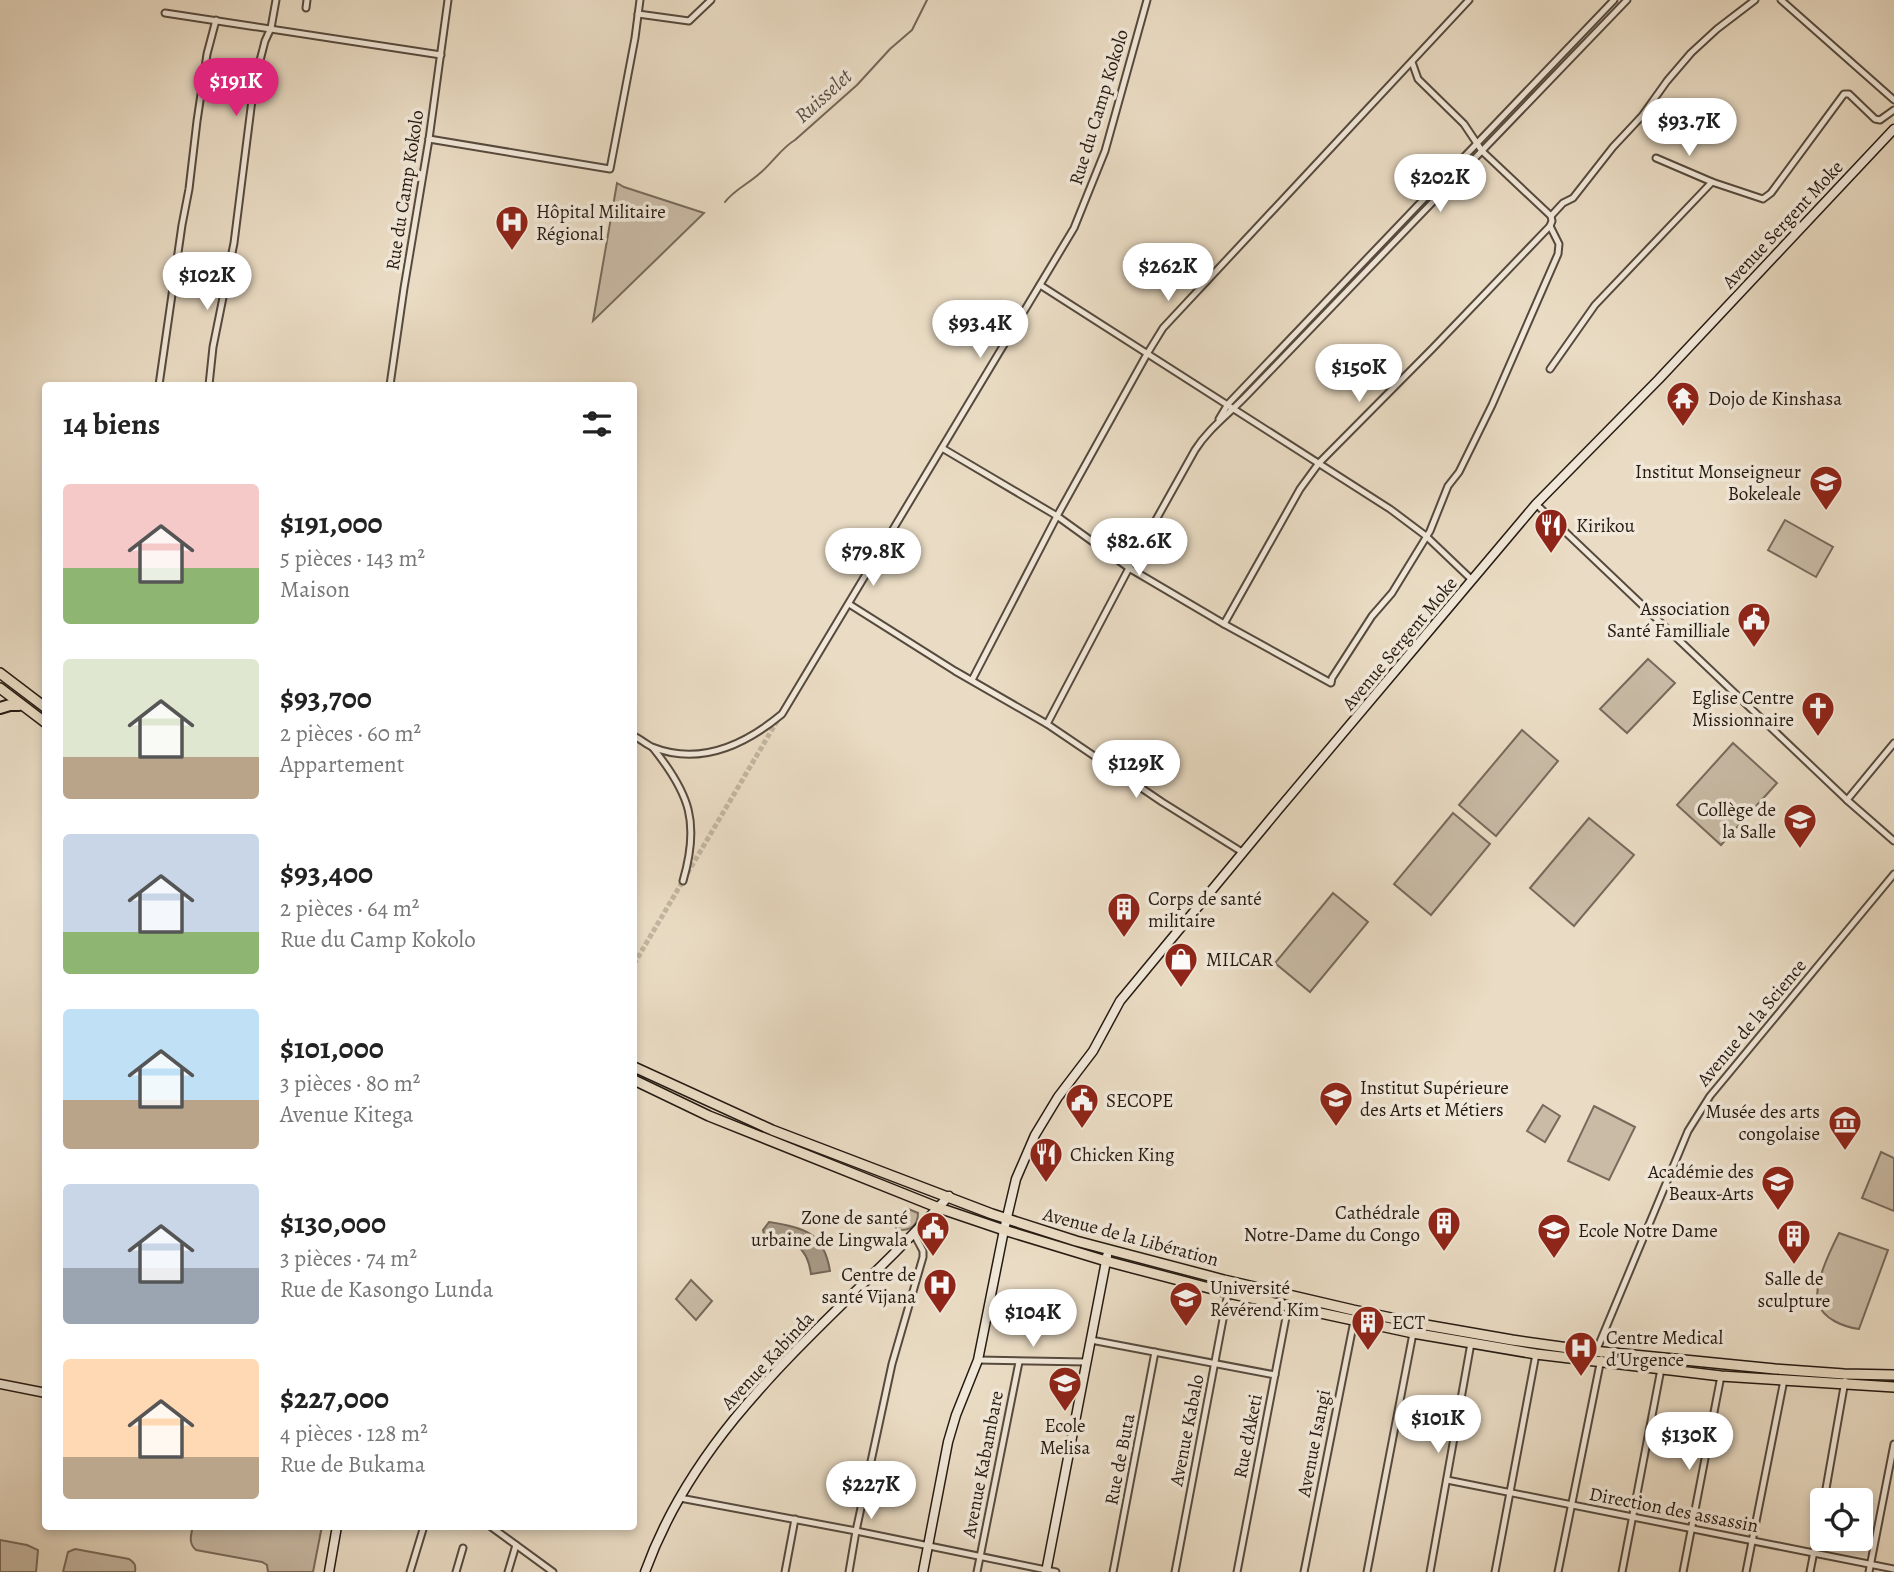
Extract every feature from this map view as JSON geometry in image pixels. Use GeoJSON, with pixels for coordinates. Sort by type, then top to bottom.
{"type":"FeatureCollection","features":[{"type":"Feature","properties":{"kind":"highway"},"geometry":{"type":"LineString","coordinates":[[0,708],[19,705]]}},
{"type":"Feature","properties":{"kind":"main road","name":"Avenue Sergent Moke"},"geometry":{"type":"LineString","coordinates":[[923,1572],[952,1429],[978,1360],[1016,1179],[1035,1135],[1058,1097],[1093,1051],[1115,1008],[1242,852],[1536,505],[1659,379],[1894,129]]}},
{"type":"Feature","properties":{"kind":"main road"},"geometry":{"type":"LineString","coordinates":[[0,673],[42,705]]}},
{"type":"Feature","properties":{"kind":"main road"},"geometry":{"type":"LineString","coordinates":[[0,688],[42,720]]}},
{"type":"Feature","properties":{"kind":"main road","name":"Avenue de la Libération"},"geometry":{"type":"LineString","coordinates":[[637,1068],[772,1130],[1006,1219],[1109,1250],[1471,1343],[1536,1354],[1711,1364],[1894,1387]]}},
{"type":"Feature","properties":{"kind":"main road","name":"Avenue de la Libération"},"geometry":{"type":"LineString","coordinates":[[637,1081],[709,1116],[939,1208],[1106,1261],[1228,1293],[1354,1321],[1512,1340],[1661,1369],[1784,1380],[1894,1375]]}},
{"type":"Feature","properties":{"kind":"main road","name":"Avenue Kabinda"},"geometry":{"type":"LineString","coordinates":[[645,1572],[661,1534],[694,1473],[737,1415],[776,1370],[949,1196]]}},
{"type":"Feature","properties":{"kind":"main road"},"geometry":{"type":"LineString","coordinates":[[1046,1571],[1109,1250]]}},
{"type":"Feature","properties":{"kind":"main road"},"geometry":{"type":"LineString","coordinates":[[0,1384],[42,1392]]}},
{"type":"Feature","properties":{"kind":"main road"},"geometry":{"type":"LineString","coordinates":[[329,1572],[336,1530]]}},
{"type":"Feature","properties":{"kind":"street"},"geometry":{"type":"LineString","coordinates":[[209,382],[213,347],[234,243],[254,84],[271,29],[276,0]]}},
{"type":"Feature","properties":{"kind":"street"},"geometry":{"type":"LineString","coordinates":[[306,8],[307,0]]}},
{"type":"Feature","properties":{"kind":"street","name":"Rue du Camp Kokolo"},"geometry":{"type":"LineString","coordinates":[[390,382],[429,139],[447,0]]}},
{"type":"Feature","properties":{"kind":"street"},"geometry":{"type":"LineString","coordinates":[[429,139],[610,169],[640,0]]}},
{"type":"Feature","properties":{"kind":"street"},"geometry":{"type":"LineString","coordinates":[[638,14],[690,21],[711,0]]}},
{"type":"Feature","properties":{"kind":"street","name":"Rue du Camp Kokolo"},"geometry":{"type":"LineString","coordinates":[[637,738],[652,747],[683,753],[708,752],[729,747],[751,737],[782,714],[1074,228],[1105,150],[1147,0]]}},
{"type":"Feature","properties":{"kind":"street"},"geometry":{"type":"LineString","coordinates":[[972,680],[1058,516],[1147,354],[1169,321],[1469,0]]}},
{"type":"Feature","properties":{"kind":"street"},"geometry":{"type":"LineString","coordinates":[[1047,724],[1195,450],[1218,422],[1228,404],[1614,0]]}},
{"type":"Feature","properties":{"kind":"street"},"geometry":{"type":"LineString","coordinates":[[1218,422],[1234,409],[1627,0]]}},
{"type":"Feature","properties":{"kind":"street"},"geometry":{"type":"LineString","coordinates":[[1551,216],[1563,203],[1573,198],[1691,53],[1755,0]]}},
{"type":"Feature","properties":{"kind":"street"},"geometry":{"type":"LineString","coordinates":[[1781,0],[1894,100]]}},
{"type":"Feature","properties":{"kind":"street"},"geometry":{"type":"LineString","coordinates":[[165,13],[441,55]]}},
{"type":"Feature","properties":{"kind":"street"},"geometry":{"type":"LineString","coordinates":[[159,382],[207,54],[216,20]]}},
{"type":"Feature","properties":{"kind":"street"},"geometry":{"type":"LineString","coordinates":[[1224,624],[1300,489],[1319,463],[1433,349],[1552,221],[1551,216],[1476,145],[1464,124],[1418,79],[1412,62]]}},
{"type":"Feature","properties":{"kind":"street"},"geometry":{"type":"LineString","coordinates":[[1656,158],[1712,183],[1763,199],[1844,94],[1849,94],[1875,119],[1880,120],[1894,110]]}},
{"type":"Feature","properties":{"kind":"street"},"geometry":{"type":"LineString","coordinates":[[1550,369],[1591,309],[1712,183]]}},
{"type":"Feature","properties":{"kind":"street"},"geometry":{"type":"LineString","coordinates":[[942,448],[1058,516],[1129,568],[1331,683],[1372,616],[1392,593],[1432,526],[1448,486],[1459,472],[1492,405],[1558,254],[1559,244],[1550,226]]}},
{"type":"Feature","properties":{"kind":"street"},"geometry":{"type":"LineString","coordinates":[[1040,285],[1390,509],[1426,536],[1472,580]]}},
{"type":"Feature","properties":{"kind":"street"},"geometry":{"type":"LineString","coordinates":[[1536,505],[1847,800],[1894,841]]}},
{"type":"Feature","properties":{"kind":"street"},"geometry":{"type":"LineString","coordinates":[[849,604],[1047,724],[1162,802],[1242,852]]}},
{"type":"Feature","properties":{"kind":"street"},"geometry":{"type":"LineString","coordinates":[[1847,800],[1894,743]]}},
{"type":"Feature","properties":{"kind":"street","name":"Rue du Camp Kokolo"},"geometry":{"type":"LineString","coordinates":[[652,747],[677,780],[689,816],[690,855],[683,881]]}},
{"type":"Feature","properties":{"kind":"street","name":"Avenue de la Science"},"geometry":{"type":"LineString","coordinates":[[1558,1572],[1598,1357],[1688,1131],[1710,1096],[1894,874]]}},
{"type":"Feature","properties":{"kind":"street"},"geometry":{"type":"LineString","coordinates":[[849,1572],[892,1364],[923,1257],[923,1251],[914,1234]]}},
{"type":"Feature","properties":{"kind":"street","name":"Avenue Kabalo"},"geometry":{"type":"LineString","coordinates":[[1175,1572],[1228,1293]]}},
{"type":"Feature","properties":{"kind":"street","name":"Rue d'Aketi"},"geometry":{"type":"LineString","coordinates":[[1237,1572],[1288,1307]]}},
{"type":"Feature","properties":{"kind":"street","name":"Avenue Isangi"},"geometry":{"type":"LineString","coordinates":[[1304,1572],[1354,1321]]}},
{"type":"Feature","properties":{"kind":"street"},"geometry":{"type":"LineString","coordinates":[[1367,1572],[1414,1328]]}},
{"type":"Feature","properties":{"kind":"street"},"geometry":{"type":"LineString","coordinates":[[1091,1340],[1275,1375]]}},
{"type":"Feature","properties":{"kind":"street"},"geometry":{"type":"LineString","coordinates":[[1430,1572],[1471,1343]]}},
{"type":"Feature","properties":{"kind":"street","name":"Rue de Buta"},"geometry":{"type":"LineString","coordinates":[[1113,1572],[1155,1352]]}},
{"type":"Feature","properties":{"kind":"street"},"geometry":{"type":"LineString","coordinates":[[1495,1572],[1536,1354]]}},
{"type":"Feature","properties":{"kind":"street"},"geometry":{"type":"LineString","coordinates":[[978,1360],[1087,1362]]}},
{"type":"Feature","properties":{"kind":"street","name":"Avenue Kabambare"},"geometry":{"type":"LineString","coordinates":[[977,1572],[1018,1362]]}},
{"type":"Feature","properties":{"kind":"street"},"geometry":{"type":"LineString","coordinates":[[1622,1572],[1661,1369]]}},
{"type":"Feature","properties":{"kind":"street"},"geometry":{"type":"LineString","coordinates":[[1683,1572],[1721,1376]]}},
{"type":"Feature","properties":{"kind":"street"},"geometry":{"type":"LineString","coordinates":[[1826,1488],[1845,1379]]}},
{"type":"Feature","properties":{"kind":"street"},"geometry":{"type":"LineString","coordinates":[[1746,1572],[1784,1380]]}},
{"type":"Feature","properties":{"kind":"street"},"geometry":{"type":"LineString","coordinates":[[1869,1572],[1894,1444]]}},
{"type":"Feature","properties":{"kind":"street","name":"Direction des assassin"},"geometry":{"type":"LineString","coordinates":[[1447,1480],[1894,1569]]}},
{"type":"Feature","properties":{"kind":"street"},"geometry":{"type":"LineString","coordinates":[[680,1498],[1056,1572]]}},
{"type":"Feature","properties":{"kind":"street"},"geometry":{"type":"LineString","coordinates":[[785,1572],[795,1519]]}},
{"type":"Feature","properties":{"kind":"street"},"geometry":{"type":"LineString","coordinates":[[410,1572],[423,1530]]}},
{"type":"Feature","properties":{"kind":"street"},"geometry":{"type":"LineString","coordinates":[[495,1530],[554,1572]]}},
{"type":"Feature","properties":{"kind":"street"},"geometry":{"type":"LineString","coordinates":[[508,1572],[516,1545]]}},
{"type":"Feature","properties":{"kind":"street"},"geometry":{"type":"LineString","coordinates":[[456,1572],[463,1548]]}},
{"type":"Feature","properties":{"kind":"street"},"geometry":{"type":"LineString","coordinates":[[1810,1572],[1814,1552]]}},
{"type":"Feature","properties":{"kind":"shaded area"},"geometry":{"type":"Polygon","coordinates":[[[617,183],[704,213],[593,321],[617,183]]]}},
{"type":"Feature","properties":{"kind":"shaded area"},"geometry":{"type":"Polygon","coordinates":[[[1785,520],[1833,547],[1816,577],[1768,550],[1785,520]]]}},
{"type":"Feature","properties":{"kind":"shaded area"},"geometry":{"type":"Polygon","coordinates":[[[1648,659],[1675,683],[1627,733],[1600,709],[1648,659]]]}},
{"type":"Feature","properties":{"kind":"shaded area"},"geometry":{"type":"Polygon","coordinates":[[[1522,730],[1558,761],[1496,836],[1459,805],[1522,730]]]}},
{"type":"Feature","properties":{"kind":"shaded area"},"geometry":{"type":"Polygon","coordinates":[[[1733,743],[1777,783],[1721,845],[1677,805],[1733,743]]]}},
{"type":"Feature","properties":{"kind":"shaded area"},"geometry":{"type":"Polygon","coordinates":[[[1453,813],[1490,844],[1431,915],[1394,884],[1453,813]]]}},
{"type":"Feature","properties":{"kind":"shaded area"},"geometry":{"type":"Polygon","coordinates":[[[1589,818],[1634,855],[1574,926],[1530,888],[1589,818]]]}},
{"type":"Feature","properties":{"kind":"shaded area"},"geometry":{"type":"Polygon","coordinates":[[[1333,893],[1368,922],[1310,992],[1275,963],[1333,893]]]}},
{"type":"Feature","properties":{"kind":"shaded area"},"geometry":{"type":"Polygon","coordinates":[[[1543,1105],[1560,1116],[1545,1142],[1527,1131],[1543,1105]]]}},
{"type":"Feature","properties":{"kind":"shaded area"},"geometry":{"type":"Polygon","coordinates":[[[1594,1106],[1635,1127],[1609,1180],[1568,1161],[1594,1106]]]}},
{"type":"Feature","properties":{"kind":"shaded area"},"geometry":{"type":"Polygon","coordinates":[[[1881,1152],[1894,1158],[1894,1211],[1862,1198],[1881,1152]]]}},
{"type":"Feature","properties":{"kind":"shaded area"},"geometry":{"type":"Polygon","coordinates":[[[906,1208],[918,1213],[917,1221],[906,1230],[897,1230],[893,1220],[906,1208]]]}},
{"type":"Feature","properties":{"kind":"shaded area"},"geometry":{"type":"Polygon","coordinates":[[[769,1222],[792,1226],[810,1234],[823,1248],[830,1271],[811,1274],[806,1256],[797,1246],[783,1240],[765,1238],[763,1230],[769,1222]]]}},
{"type":"Feature","properties":{"kind":"shaded area"},"geometry":{"type":"Polygon","coordinates":[[[1839,1233],[1888,1250],[1859,1329],[1835,1321],[1824,1314],[1818,1303],[1820,1277],[1839,1233]]]}},
{"type":"Feature","properties":{"kind":"shaded area"},"geometry":{"type":"Polygon","coordinates":[[[691,1280],[712,1301],[696,1320],[676,1299],[691,1280]]]}},
{"type":"Feature","properties":{"kind":"shaded area"},"geometry":{"type":"Polygon","coordinates":[[[192,1530],[321,1530],[313,1572],[268,1572],[267,1565],[262,1562],[196,1550],[191,1536],[192,1530]]]}},
{"type":"Feature","properties":{"kind":"shaded area"},"geometry":{"type":"Polygon","coordinates":[[[0,1540],[38,1550],[36,1572],[0,1572],[0,1540]]]}},
{"type":"Feature","properties":{"kind":"shaded area"},"geometry":{"type":"Polygon","coordinates":[[[75,1549],[129,1559],[135,1564],[135,1572],[63,1572],[68,1552],[75,1549]]]}},
{"type":"Feature","properties":{"kind":"waterway","name":"Ruisselet"},"geometry":{"type":"LineString","coordinates":[[725,202],[857,85],[890,49],[912,30],[927,0]]}},
{"type":"Feature","properties":{"kind":"tunnel"},"geometry":{"type":"LineString","coordinates":[[637,959],[780,716]]}},
{"type":"Feature","properties":{"kind":"place","name":"Hôpital Militaire Régional"},"geometry":{"type":"Point","coordinates":[512,252]}},
{"type":"Feature","properties":{"kind":"place","name":"Dojo de Kinshasa"},"geometry":{"type":"Point","coordinates":[1683,428]}},
{"type":"Feature","properties":{"kind":"place","name":"Institut Monseigneur Bokeleale"},"geometry":{"type":"Point","coordinates":[1826,512]}},
{"type":"Feature","properties":{"kind":"place","name":"Kirikou"},"geometry":{"type":"Point","coordinates":[1551,555]}},
{"type":"Feature","properties":{"kind":"place","name":"Association Santé Familliale"},"geometry":{"type":"Point","coordinates":[1754,649]}},
{"type":"Feature","properties":{"kind":"place","name":"Eglise Centre Missionnaire"},"geometry":{"type":"Point","coordinates":[1818,738]}},
{"type":"Feature","properties":{"kind":"place","name":"Collège de la Salle"},"geometry":{"type":"Point","coordinates":[1800,850]}},
{"type":"Feature","properties":{"kind":"place","name":"Corps de santé militaire"},"geometry":{"type":"Point","coordinates":[1124,939]}},
{"type":"Feature","properties":{"kind":"place","name":"MILCAR"},"geometry":{"type":"Point","coordinates":[1181,989]}},
{"type":"Feature","properties":{"kind":"place","name":"Institut Supérieure des Arts et Métiers"},"geometry":{"type":"Point","coordinates":[1336,1128]}},
{"type":"Feature","properties":{"kind":"place","name":"SECOPE"},"geometry":{"type":"Point","coordinates":[1082,1130]}},
{"type":"Feature","properties":{"kind":"place","name":"Musée des arts congolaise"},"geometry":{"type":"Point","coordinates":[1845,1152]}},
{"type":"Feature","properties":{"kind":"place","name":"Chicken King"},"geometry":{"type":"Point","coordinates":[1046,1184]}},
{"type":"Feature","properties":{"kind":"place","name":"Académie des Beaux-Arts"},"geometry":{"type":"Point","coordinates":[1778,1212]}},
{"type":"Feature","properties":{"kind":"place","name":"Cathédrale Notre-Dame du Congo"},"geometry":{"type":"Point","coordinates":[1444,1253]}},
{"type":"Feature","properties":{"kind":"place","name":"Zone de santé urbaine de Lingwala"},"geometry":{"type":"Point","coordinates":[933,1258]}},
{"type":"Feature","properties":{"kind":"place","name":"Ecole Notre Dame"},"geometry":{"type":"Point","coordinates":[1554,1260]}},
{"type":"Feature","properties":{"kind":"place","name":"Salle de sculpture"},"geometry":{"type":"Point","coordinates":[1794,1266]}},
{"type":"Feature","properties":{"kind":"place","name":"Centre de santé Vijana"},"geometry":{"type":"Point","coordinates":[940,1315]}},
{"type":"Feature","properties":{"kind":"place","name":"Université Révérend Kim"},"geometry":{"type":"Point","coordinates":[1186,1328]}},
{"type":"Feature","properties":{"kind":"place","name":"ECT"},"geometry":{"type":"Point","coordinates":[1368,1352]}},
{"type":"Feature","properties":{"kind":"place","name":"Centre Medical d'Urgence"},"geometry":{"type":"Point","coordinates":[1581,1378]}},
{"type":"Feature","properties":{"kind":"place","name":"Ecole Melisa"},"geometry":{"type":"Point","coordinates":[1065,1413]}}]}
